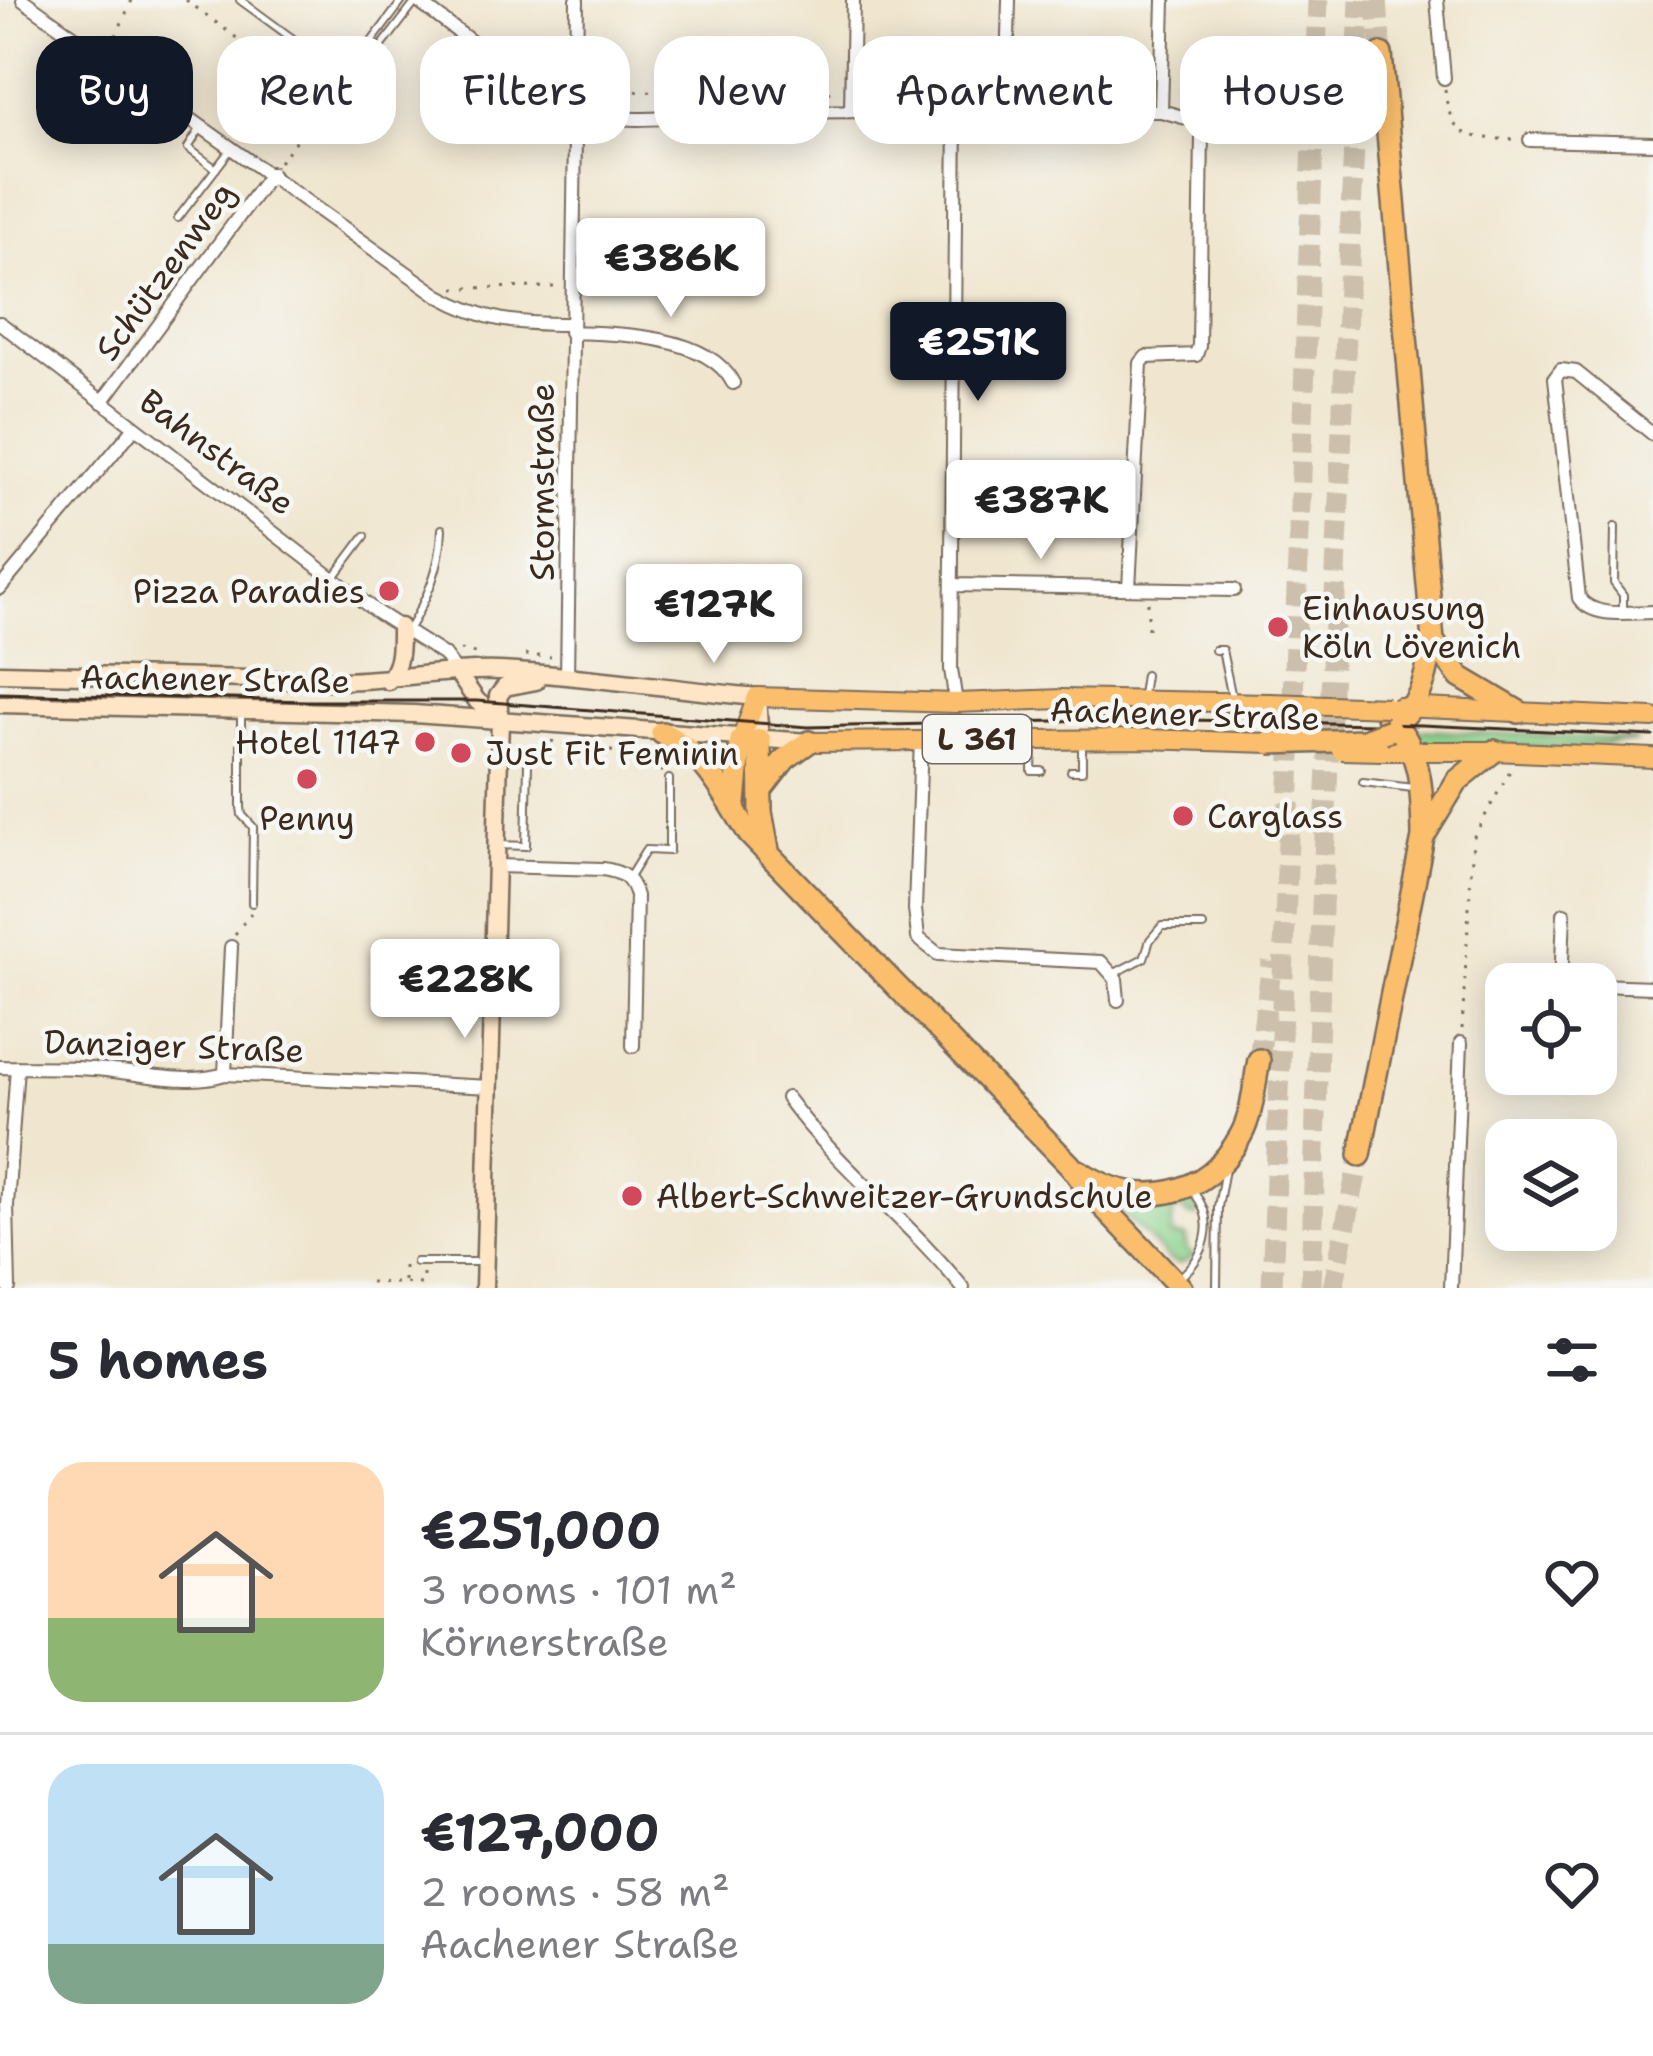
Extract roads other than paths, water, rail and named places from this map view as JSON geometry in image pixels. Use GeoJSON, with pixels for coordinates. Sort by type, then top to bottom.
{"type":"FeatureCollection","features":[{"type":"Feature","properties":{"kind":"highway"},"geometry":{"type":"LineString","coordinates":[[1270,743],[1364,740],[1415,707],[1433,641],[1387,111]]}},
{"type":"Feature","properties":{"kind":"highway"},"geometry":{"type":"LineString","coordinates":[[1433,641],[1460,677],[1519,712]]}},
{"type":"Feature","properties":{"kind":"highway"},"geometry":{"type":"LineString","coordinates":[[1360,1155],[1423,837],[1422,790],[1412,750],[1387,722]]}},
{"type":"Feature","properties":{"kind":"highway"},"geometry":{"type":"LineString","coordinates":[[751,740],[770,856]]}},
{"type":"Feature","properties":{"kind":"highway"},"geometry":{"type":"LineString","coordinates":[[735,803],[751,740]]}},
{"type":"Feature","properties":{"kind":"highway"},"geometry":{"type":"LineString","coordinates":[[760,790],[785,759],[809,742]]}},
{"type":"Feature","properties":{"kind":"highway"},"geometry":{"type":"LineString","coordinates":[[657,743],[700,756],[735,803],[750,835],[1070,1166],[1178,1285]]}},
{"type":"Feature","properties":{"kind":"highway"},"geometry":{"type":"LineString","coordinates":[[1423,837],[1456,781],[1506,751]]}},
{"type":"Feature","properties":{"kind":"highway"},"geometry":{"type":"LineString","coordinates":[[1070,1166],[1135,1195],[1185,1189],[1207,1178],[1243,1132],[1259,1060]]}},
{"type":"Feature","properties":{"kind":"main road"},"geometry":{"type":"LineString","coordinates":[[388,681],[397,669],[404,629]]}},
{"type":"Feature","properties":{"kind":"main road","name":"Aachener Straße"},"geometry":{"type":"LineString","coordinates":[[0,673],[388,681],[495,671],[757,697],[1309,704],[1387,722]]}},
{"type":"Feature","properties":{"kind":"main road"},"geometry":{"type":"LineString","coordinates":[[458,674],[477,701],[500,720],[484,1288]]}},
{"type":"Feature","properties":{"kind":"main road","name":"Aachener Straße"},"geometry":{"type":"LineString","coordinates":[[500,720],[498,695],[505,688],[567,677]]}},
{"type":"Feature","properties":{"kind":"main road"},"geometry":{"type":"LineString","coordinates":[[751,740],[757,697]]}},
{"type":"Feature","properties":{"kind":"main road","name":"Aachener Straße"},"geometry":{"type":"LineString","coordinates":[[0,704],[414,714],[500,720],[657,743],[921,739],[1270,743]]}},
{"type":"Feature","properties":{"kind":"main road"},"geometry":{"type":"LineString","coordinates":[[1415,707],[1653,718]]}},
{"type":"Feature","properties":{"kind":"main road"},"geometry":{"type":"LineString","coordinates":[[1412,750],[1653,758]]}},
{"type":"Feature","properties":{"kind":"street"},"geometry":{"type":"LineString","coordinates":[[22,0],[469,312],[500,322],[637,335],[710,356],[733,383]]}},
{"type":"Feature","properties":{"kind":"street"},"geometry":{"type":"LineString","coordinates":[[417,0],[464,36]]}},
{"type":"Feature","properties":{"kind":"street","name":"Stormstraße"},"geometry":{"type":"LineString","coordinates":[[576,36],[577,0]]}},
{"type":"Feature","properties":{"kind":"street"},"geometry":{"type":"LineString","coordinates":[[630,118],[851,111],[853,0]]}},
{"type":"Feature","properties":{"kind":"street"},"geometry":{"type":"LineString","coordinates":[[1008,36],[1009,0]]}},
{"type":"Feature","properties":{"kind":"street"},"geometry":{"type":"LineString","coordinates":[[1162,106],[1164,0]]}},
{"type":"Feature","properties":{"kind":"street"},"geometry":{"type":"LineString","coordinates":[[1437,0],[1444,78]]}},
{"type":"Feature","properties":{"kind":"street"},"geometry":{"type":"LineString","coordinates":[[1129,588],[1141,363],[1146,357],[1196,355],[1199,346],[1202,133],[1192,118],[1156,106]]}},
{"type":"Feature","properties":{"kind":"street"},"geometry":{"type":"LineString","coordinates":[[1531,140],[1653,143]]}},
{"type":"Feature","properties":{"kind":"street","name":"Stormstraße"},"geometry":{"type":"LineString","coordinates":[[567,677],[574,144]]}},
{"type":"Feature","properties":{"kind":"street"},"geometry":{"type":"LineString","coordinates":[[956,144],[951,669],[956,703]]}},
{"type":"Feature","properties":{"kind":"street","name":"Schützenweg"},"geometry":{"type":"LineString","coordinates":[[102,402],[271,173]]}},
{"type":"Feature","properties":{"kind":"street","name":"Bahnstraße"},"geometry":{"type":"LineString","coordinates":[[0,323],[333,579],[444,655],[458,674]]}},
{"type":"Feature","properties":{"kind":"street"},"geometry":{"type":"LineString","coordinates":[[1653,434],[1576,371],[1561,370],[1556,378],[1556,404],[1583,606],[1594,611],[1653,612]]}},
{"type":"Feature","properties":{"kind":"street"},"geometry":{"type":"LineString","coordinates":[[0,588],[135,427]]}},
{"type":"Feature","properties":{"kind":"street"},"geometry":{"type":"LineString","coordinates":[[953,585],[1234,590]]}},
{"type":"Feature","properties":{"kind":"street"},"geometry":{"type":"LineString","coordinates":[[921,739],[915,926],[926,947],[956,956],[1101,962],[1113,974],[1118,1000]]}},
{"type":"Feature","properties":{"kind":"street"},"geometry":{"type":"LineString","coordinates":[[496,866],[603,869],[619,871],[628,879],[635,896],[633,1046]]}},
{"type":"Feature","properties":{"kind":"street"},"geometry":{"type":"LineString","coordinates":[[1562,963],[1564,914]]}},
{"type":"Feature","properties":{"kind":"street"},"geometry":{"type":"LineString","coordinates":[[225,1074],[230,947]]}},
{"type":"Feature","properties":{"kind":"street"},"geometry":{"type":"LineString","coordinates":[[1617,986],[1653,987]]}},
{"type":"Feature","properties":{"kind":"street"},"geometry":{"type":"LineString","coordinates":[[1451,1288],[1461,1043]]}},
{"type":"Feature","properties":{"kind":"street","name":"Danziger Straße"},"geometry":{"type":"LineString","coordinates":[[0,1067],[110,1070],[149,1077],[225,1074],[490,1088]]}},
{"type":"Feature","properties":{"kind":"street"},"geometry":{"type":"LineString","coordinates":[[6,1286],[4,1182],[17,1067]]}},
{"type":"Feature","properties":{"kind":"street"},"geometry":{"type":"LineString","coordinates":[[787,1098],[832,1154],[963,1288]]}},
{"type":"Feature","properties":{"kind":"lane"},"geometry":{"type":"LineString","coordinates":[[240,0],[344,77],[403,0]]}},
{"type":"Feature","properties":{"kind":"lane"},"geometry":{"type":"LineString","coordinates":[[390,36],[417,0]]}},
{"type":"Feature","properties":{"kind":"lane"},"geometry":{"type":"LineString","coordinates":[[202,126],[188,148],[216,169]]}},
{"type":"Feature","properties":{"kind":"lane"},"geometry":{"type":"LineString","coordinates":[[178,218],[232,147]]}},
{"type":"Feature","properties":{"kind":"lane"},"geometry":{"type":"LineString","coordinates":[[1616,527],[1614,583],[1624,595],[1623,611]]}},
{"type":"Feature","properties":{"kind":"lane"},"geometry":{"type":"LineString","coordinates":[[404,629],[435,575],[442,554],[442,529]]}},
{"type":"Feature","properties":{"kind":"lane"},"geometry":{"type":"LineString","coordinates":[[333,579],[365,536]]}},
{"type":"Feature","properties":{"kind":"lane"},"geometry":{"type":"LineString","coordinates":[[1215,650],[1222,650],[1232,702]]}},
{"type":"Feature","properties":{"kind":"lane"},"geometry":{"type":"LineString","coordinates":[[1141,700],[1145,675]]}},
{"type":"Feature","properties":{"kind":"lane"},"geometry":{"type":"LineString","coordinates":[[241,711],[242,815],[253,827],[254,903]]}},
{"type":"Feature","properties":{"kind":"lane"},"geometry":{"type":"LineString","coordinates":[[1033,739],[1033,771],[1042,771]]}},
{"type":"Feature","properties":{"kind":"lane"},"geometry":{"type":"LineString","coordinates":[[1071,771],[1082,772],[1082,739]]}},
{"type":"Feature","properties":{"kind":"lane"},"geometry":{"type":"LineString","coordinates":[[496,845],[526,846],[528,764]]}},
{"type":"Feature","properties":{"kind":"lane"},"geometry":{"type":"LineString","coordinates":[[628,879],[646,850],[669,851],[669,779]]}},
{"type":"Feature","properties":{"kind":"lane"},"geometry":{"type":"LineString","coordinates":[[1363,782],[1422,790]]}},
{"type":"Feature","properties":{"kind":"lane"},"geometry":{"type":"LineString","coordinates":[[1113,974],[1144,958],[1162,926],[1203,926]]}},
{"type":"Feature","properties":{"kind":"lane"},"geometry":{"type":"LineString","coordinates":[[1216,1288],[1218,1208],[1232,1149]]}},
{"type":"Feature","properties":{"kind":"lane"},"geometry":{"type":"LineString","coordinates":[[1178,1285],[1198,1263],[1205,1239],[1204,1207],[1197,1194],[1185,1189]]}},
{"type":"Feature","properties":{"kind":"lane"},"geometry":{"type":"LineString","coordinates":[[416,1262],[485,1262]]}},
{"type":"Feature","properties":{"kind":"tunnel"},"geometry":{"type":"LineString","coordinates":[[1272,1288],[1318,0]]}},
{"type":"Feature","properties":{"kind":"tunnel"},"geometry":{"type":"LineString","coordinates":[[1311,1288],[1360,0]]}},
{"type":"Feature","properties":{"kind":"tunnel"},"geometry":{"type":"LineString","coordinates":[[1377,0],[1380,36]]}},
{"type":"Feature","properties":{"kind":"tunnel"},"geometry":{"type":"LineString","coordinates":[[1259,1060],[1272,962]]}},
{"type":"Feature","properties":{"kind":"tunnel"},"geometry":{"type":"LineString","coordinates":[[1333,1288],[1360,1155]]}},
{"type":"Feature","properties":{"kind":"tram line"},"geometry":{"type":"LineString","coordinates":[[0,693],[477,701],[808,727],[1138,719],[1653,736]]}},
{"type":"Feature","properties":{"kind":"place","name":"Pizza Paradies"},"geometry":{"type":"Point","coordinates":[389,591]}},
{"type":"Feature","properties":{"kind":"place","name":"Einhausung Köln Lövenich"},"geometry":{"type":"Point","coordinates":[1278,627]}},
{"type":"Feature","properties":{"kind":"place","name":"Hotel 1147"},"geometry":{"type":"Point","coordinates":[425,742]}},
{"type":"Feature","properties":{"kind":"place","name":"Just Fit Feminin"},"geometry":{"type":"Point","coordinates":[461,753]}},
{"type":"Feature","properties":{"kind":"place","name":"Penny"},"geometry":{"type":"Point","coordinates":[307,779]}},
{"type":"Feature","properties":{"kind":"place","name":"Carglass"},"geometry":{"type":"Point","coordinates":[1183,816]}},
{"type":"Feature","properties":{"kind":"place","name":"Albert-Schweitzer-Grundschule"},"geometry":{"type":"Point","coordinates":[632,1196]}}]}
